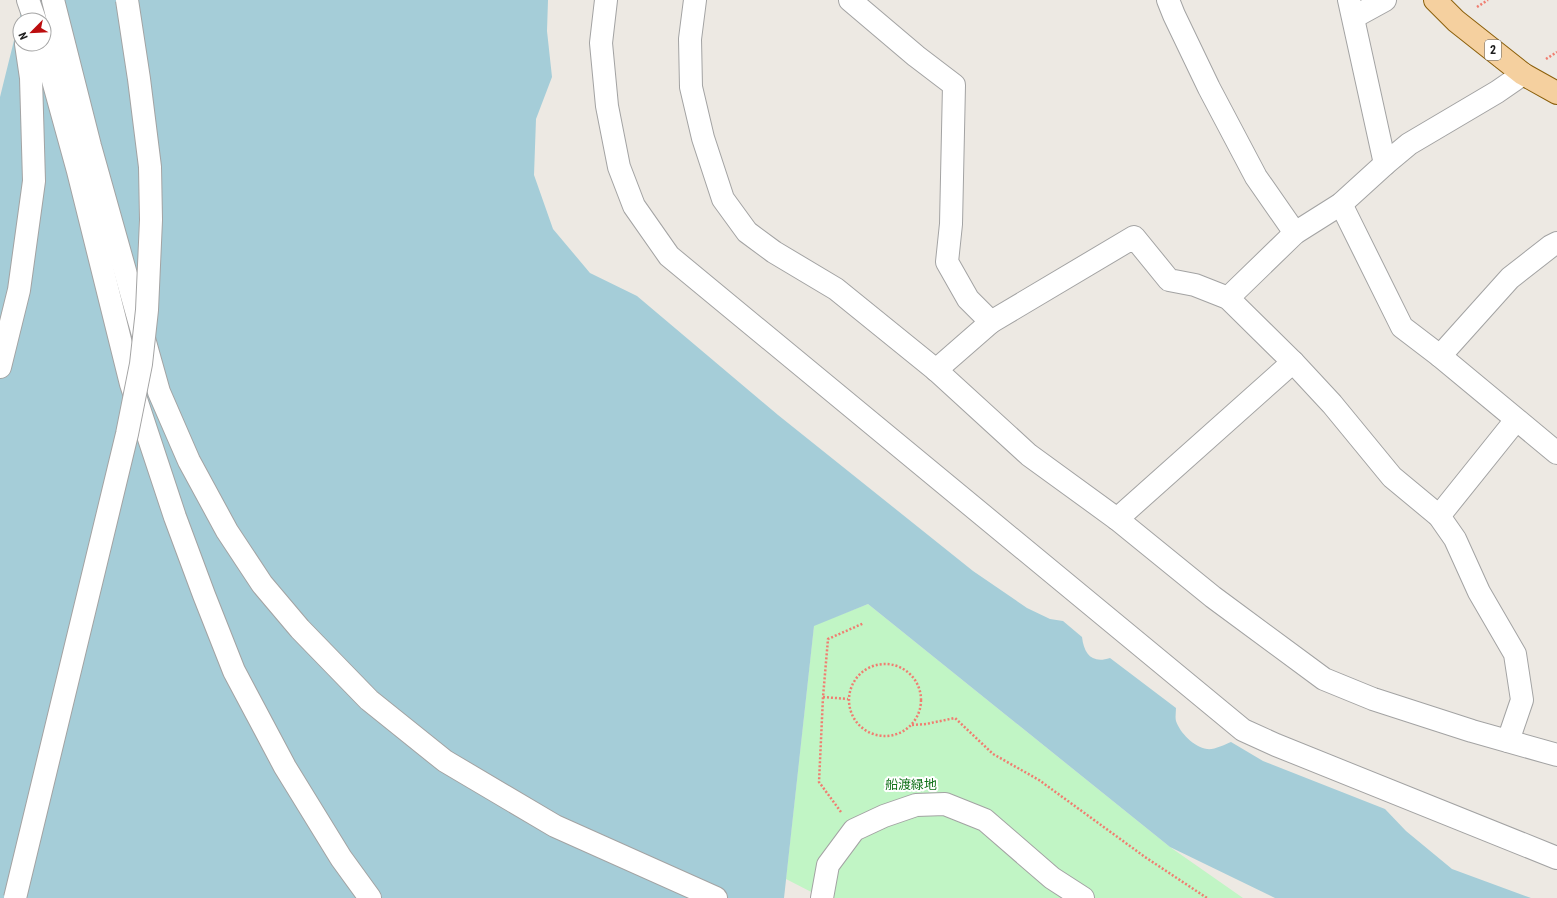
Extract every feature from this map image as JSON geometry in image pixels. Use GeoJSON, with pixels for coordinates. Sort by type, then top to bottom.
{"type":"FeatureCollection","features":[{"type":"Feature","properties":{"kind":"main road","name":"2"},"geometry":{"type":"LineString","coordinates":[[1435,0],[1456,20],[1523,74],[1557,94]]}},
{"type":"Feature","properties":{"kind":"street"},"geometry":{"type":"LineString","coordinates":[[20,0],[22,12]]}},
{"type":"Feature","properties":{"kind":"street"},"geometry":{"type":"LineString","coordinates":[[28,0],[32,12]]}},
{"type":"Feature","properties":{"kind":"street"},"geometry":{"type":"LineString","coordinates":[[53,0],[90,146],[159,392],[189,461],[200,482],[227,531],[262,584],[300,629],[369,700],[445,761],[555,826],[716,898]]}},
{"type":"Feature","properties":{"kind":"street"},"geometry":{"type":"LineString","coordinates":[[15,898],[125,441],[141,364],[148,297],[151,220],[150,167],[127,0]]}},
{"type":"Feature","properties":{"kind":"street"},"geometry":{"type":"LineString","coordinates":[[606,0],[601,44],[607,106],[619,167],[634,206],[669,256],[1243,730],[1276,745],[1557,858]]}},
{"type":"Feature","properties":{"kind":"street"},"geometry":{"type":"LineString","coordinates":[[695,0],[690,39],[692,87],[704,138],[723,199],[746,232],[774,252],[836,289],[936,370],[1029,455],[1117,519],[1213,597],[1324,678],[1373,699],[1472,731],[1557,755]]}},
{"type":"Feature","properties":{"kind":"street"},"geometry":{"type":"LineString","coordinates":[[850,0],[916,56],[954,85],[951,224],[947,262],[968,299],[991,322]]}},
{"type":"Feature","properties":{"kind":"street"},"geometry":{"type":"LineString","coordinates":[[1168,0],[1174,16],[1209,88],[1256,177],[1295,233]]}},
{"type":"Feature","properties":{"kind":"street"},"geometry":{"type":"LineString","coordinates":[[1385,0],[1352,9],[1385,164]]}},
{"type":"Feature","properties":{"kind":"street"},"geometry":{"type":"LineString","coordinates":[[0,367],[19,290],[34,181],[31,78],[27,52]]}},
{"type":"Feature","properties":{"kind":"street"},"geometry":{"type":"LineString","coordinates":[[45,52],[78,171],[131,384],[175,517],[204,595],[234,671],[285,767],[341,858],[370,898]]}},
{"type":"Feature","properties":{"kind":"street"},"geometry":{"type":"LineString","coordinates":[[1228,298],[1295,233],[1341,204],[1385,164],[1410,144],[1497,92],[1523,74]]}},
{"type":"Feature","properties":{"kind":"street"},"geometry":{"type":"LineString","coordinates":[[1341,204],[1402,327],[1440,356],[1557,453]]}},
{"type":"Feature","properties":{"kind":"street"},"geometry":{"type":"LineString","coordinates":[[936,370],[991,322],[1134,237],[1169,280],[1195,285],[1228,298],[1293,362],[1332,404],[1392,477],[1438,516],[1455,539],[1479,592],[1515,654],[1522,700],[1508,741]]}},
{"type":"Feature","properties":{"kind":"street"},"geometry":{"type":"LineString","coordinates":[[1440,356],[1510,278],[1557,243]]}},
{"type":"Feature","properties":{"kind":"street"},"geometry":{"type":"LineString","coordinates":[[1117,519],[1293,362]]}},
{"type":"Feature","properties":{"kind":"street"},"geometry":{"type":"LineString","coordinates":[[1438,516],[1516,420]]}},
{"type":"Feature","properties":{"kind":"street"},"geometry":{"type":"LineString","coordinates":[[822,898],[828,865],[854,830],[884,816],[916,805],[945,804],[986,820],[1052,878],[1083,898]]}},
{"type":"Feature","properties":{"kind":"path"},"geometry":{"type":"LineString","coordinates":[[854,830],[819,782],[823,697],[828,639],[864,623]]}},
{"type":"Feature","properties":{"kind":"path"},"geometry":{"type":"LineString","coordinates":[[881,663],[898,666],[913,676],[920,692],[920,710],[912,725],[898,735],[880,736],[864,730],[852,717],[848,699],[853,683],[864,669],[881,663]]}},
{"type":"Feature","properties":{"kind":"path"},"geometry":{"type":"LineString","coordinates":[[823,697],[848,699]]}},
{"type":"Feature","properties":{"kind":"path"},"geometry":{"type":"LineString","coordinates":[[912,725],[926,724],[956,718],[993,754],[1039,780],[1146,857],[1207,898]]}},
{"type":"Feature","properties":{"kind":"green space","name":"船渡緑地"},"geometry":{"type":"Polygon","coordinates":[[[868,604],[1170,847],[1243,898],[823,898],[786,879],[814,625],[868,604]]]}},
{"type":"Feature","properties":{"kind":"water"},"geometry":{"type":"Polygon","coordinates":[[[24,0],[548,0],[547,31],[552,77],[536,119],[534,175],[553,229],[590,273],[637,296],[778,415],[973,571],[1027,608],[1050,619],[1063,621],[1082,637],[1087,653],[1090,656],[1098,660],[1110,658],[1176,708],[1176,719],[1178,726],[1188,739],[1197,745],[1202,748],[1213,749],[1231,742],[1263,761],[1385,809],[1406,831],[1452,869],[1531,898],[1275,898],[1170,847],[868,604],[814,626],[784,898],[0,898],[0,97],[12,48],[12,52],[52,52],[52,12],[21,12],[24,0]]]}}]}
